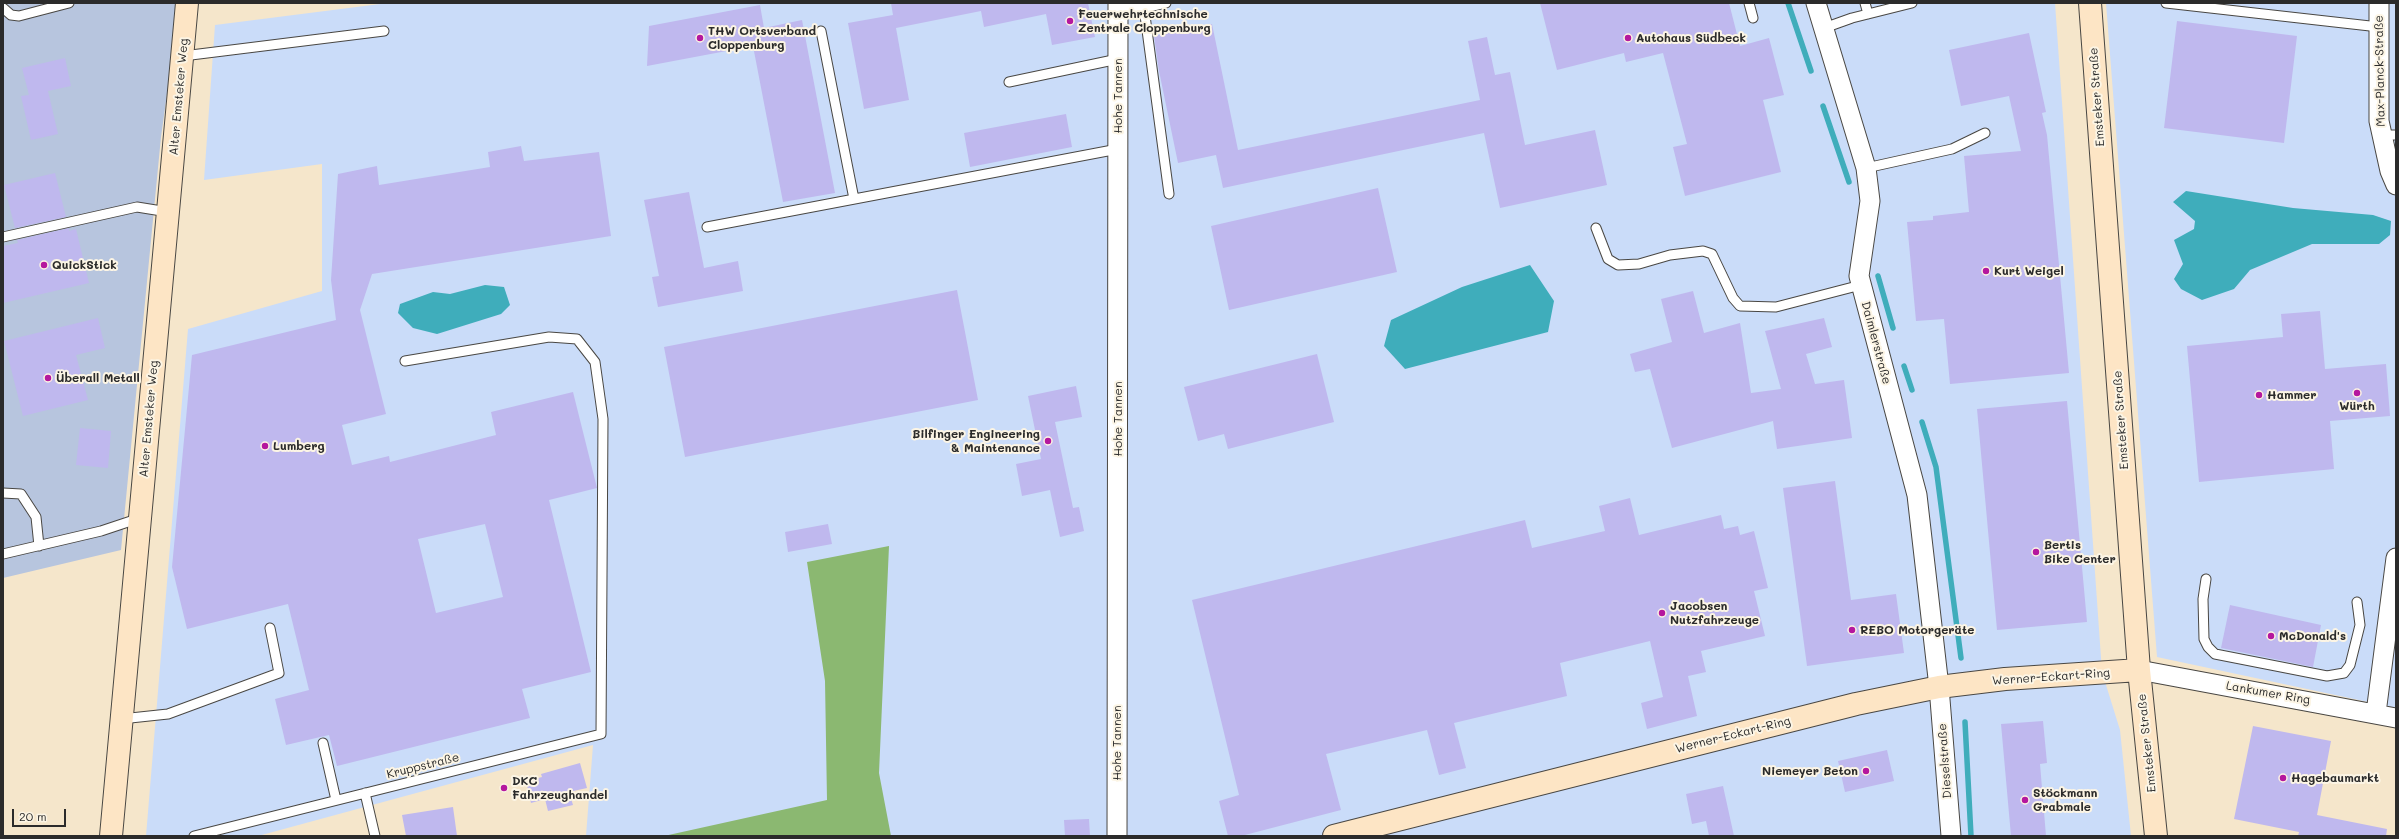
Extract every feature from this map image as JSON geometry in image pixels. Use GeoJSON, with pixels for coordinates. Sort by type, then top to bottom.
{"type":"FeatureCollection","features":[{"type":"Feature","properties":{"kind":"street","name":"Alter Emsteker Weg"},"geometry":{"type":"LineString","coordinates":[[111,836],[188,3]]}},
{"type":"Feature","properties":{"kind":"street","name":"Daimlerstraße"},"geometry":{"type":"LineString","coordinates":[[1816,3],[1866,168],[1870,201],[1859,276],[1917,495],[1939,687]]}},
{"type":"Feature","properties":{"kind":"street","name":"Emsteker Straße"},"geometry":{"type":"LineString","coordinates":[[2090,3],[2139,670],[2156,836]]}},
{"type":"Feature","properties":{"kind":"street","name":"Max-Planck-Straße"},"geometry":{"type":"LineString","coordinates":[[2379,3],[2380,121],[2389,135],[2390,170],[2396,185]]}},
{"type":"Feature","properties":{"kind":"street","name":"Hohe Tannen"},"geometry":{"type":"LineString","coordinates":[[1117,836],[1118,6]]}},
{"type":"Feature","properties":{"kind":"street"},"geometry":{"type":"LineString","coordinates":[[2376,713],[2396,558]]}},
{"type":"Feature","properties":{"kind":"street","name":"Werner-Eckart-Ring"},"geometry":{"type":"LineString","coordinates":[[1334,836],[1369,832],[1856,704],[1939,687],[2139,670]]}},
{"type":"Feature","properties":{"kind":"street","name":"Lankumer Ring"},"geometry":{"type":"LineString","coordinates":[[2139,670],[2376,713],[2396,718]]}},
{"type":"Feature","properties":{"kind":"street","name":"Dieselstraße"},"geometry":{"type":"LineString","coordinates":[[1939,687],[1951,836]]}},
{"type":"Feature","properties":{"kind":"lane"},"geometry":{"type":"LineString","coordinates":[[3,8],[11,15],[19,16],[69,3]]}},
{"type":"Feature","properties":{"kind":"lane"},"geometry":{"type":"LineString","coordinates":[[1118,6],[1144,8],[1166,3]]}},
{"type":"Feature","properties":{"kind":"lane"},"geometry":{"type":"LineString","coordinates":[[1749,3],[1753,18]]}},
{"type":"Feature","properties":{"kind":"lane"},"geometry":{"type":"LineString","coordinates":[[1865,3],[1868,14]]}},
{"type":"Feature","properties":{"kind":"lane"},"geometry":{"type":"LineString","coordinates":[[1824,28],[1868,14],[1912,3]]}},
{"type":"Feature","properties":{"kind":"lane"},"geometry":{"type":"LineString","coordinates":[[2166,3],[2379,27]]}},
{"type":"Feature","properties":{"kind":"lane"},"geometry":{"type":"LineString","coordinates":[[1144,8],[1169,194]]}},
{"type":"Feature","properties":{"kind":"lane"},"geometry":{"type":"LineString","coordinates":[[183,56],[384,31]]}},
{"type":"Feature","properties":{"kind":"lane"},"geometry":{"type":"LineString","coordinates":[[821,31],[854,199]]}},
{"type":"Feature","properties":{"kind":"lane"},"geometry":{"type":"LineString","coordinates":[[1009,82],[1118,59]]}},
{"type":"Feature","properties":{"kind":"lane"},"geometry":{"type":"LineString","coordinates":[[1866,168],[1952,149],[1985,133]]}},
{"type":"Feature","properties":{"kind":"lane"},"geometry":{"type":"LineString","coordinates":[[707,227],[1118,149]]}},
{"type":"Feature","properties":{"kind":"lane"},"geometry":{"type":"LineString","coordinates":[[3,237],[136,206],[168,212]]}},
{"type":"Feature","properties":{"kind":"lane"},"geometry":{"type":"LineString","coordinates":[[1596,228],[1608,259],[1618,265],[1639,264],[1670,255],[1703,251],[1712,254],[1733,298],[1740,306],[1776,307],[1861,285]]}},
{"type":"Feature","properties":{"kind":"lane","name":"Kruppstraße"},"geometry":{"type":"LineString","coordinates":[[194,836],[601,734],[603,419],[595,362],[577,339],[549,337],[405,360]]}},
{"type":"Feature","properties":{"kind":"lane"},"geometry":{"type":"LineString","coordinates":[[3,493],[21,494],[36,518],[39,546]]}},
{"type":"Feature","properties":{"kind":"lane"},"geometry":{"type":"LineString","coordinates":[[3,554],[101,531],[140,518]]}},
{"type":"Feature","properties":{"kind":"lane"},"geometry":{"type":"LineString","coordinates":[[2206,579],[2203,599],[2204,639],[2208,647],[2215,654],[2327,676],[2344,672],[2350,664],[2360,625],[2357,602]]}},
{"type":"Feature","properties":{"kind":"lane"},"geometry":{"type":"LineString","coordinates":[[121,719],[168,714],[279,673],[270,628]]}},
{"type":"Feature","properties":{"kind":"lane"},"geometry":{"type":"LineString","coordinates":[[323,744],[336,800]]}},
{"type":"Feature","properties":{"kind":"lane"},"geometry":{"type":"LineString","coordinates":[[365,793],[375,836]]}},
{"type":"Feature","properties":{"kind":"shaded area"},"geometry":{"type":"Polygon","coordinates":[[[3,3],[177,3],[179,8],[161,137],[121,550],[3,578],[3,3]]]}},
{"type":"Feature","properties":{"kind":"shaded area"},"geometry":{"type":"Polygon","coordinates":[[[388,3],[2055,3],[2102,672],[2120,730],[2131,836],[586,836],[593,745],[258,836],[146,836],[188,329],[322,291],[322,164],[204,180],[215,25],[388,3]]]}},
{"type":"Feature","properties":{"kind":"shaded area"},"geometry":{"type":"Polygon","coordinates":[[[2106,3],[2396,3],[2396,708],[2157,657],[2106,3]]]}},
{"type":"Feature","properties":{"kind":"green space"},"geometry":{"type":"Polygon","coordinates":[[[889,546],[879,773],[891,836],[664,836],[827,800],[825,681],[807,562],[889,546]]]}},
{"type":"Feature","properties":{"kind":"water"},"geometry":{"type":"Polygon","coordinates":[[[2186,191],[2293,208],[2373,215],[2391,221],[2390,235],[2379,244],[2312,244],[2250,270],[2234,289],[2202,300],[2181,289],[2174,279],[2183,264],[2174,240],[2194,229],[2195,221],[2173,202],[2186,191]]]}},
{"type":"Feature","properties":{"kind":"water"},"geometry":{"type":"Polygon","coordinates":[[[1530,265],[1554,301],[1548,332],[1405,369],[1384,346],[1391,320],[1462,287],[1530,265]]]}},
{"type":"Feature","properties":{"kind":"water"},"geometry":{"type":"Polygon","coordinates":[[[485,285],[504,287],[510,305],[501,314],[437,334],[413,328],[398,313],[400,304],[433,292],[450,294],[485,285]]]}},
{"type":"Feature","properties":{"kind":"building"},"geometry":{"type":"Polygon","coordinates":[[[891,3],[1088,3],[1095,37],[1052,45],[1046,14],[984,27],[981,11],[896,28],[909,100],[864,109],[848,23],[893,15],[891,3]]]}},
{"type":"Feature","properties":{"kind":"building"},"geometry":{"type":"Polygon","coordinates":[[[1540,3],[1729,3],[1740,46],[1769,38],[1784,95],[1763,100],[1781,172],[1685,196],[1673,147],[1687,144],[1663,53],[1626,62],[1624,53],[1557,70],[1540,3]]]}},
{"type":"Feature","properties":{"kind":"building"},"geometry":{"type":"Polygon","coordinates":[[[760,5],[764,28],[802,20],[835,193],[783,202],[753,46],[647,66],[649,26],[760,5]]]}},
{"type":"Feature","properties":{"kind":"building"},"geometry":{"type":"Polygon","coordinates":[[[2177,21],[2297,36],[2284,143],[2164,128],[2177,21]]]}},
{"type":"Feature","properties":{"kind":"building"},"geometry":{"type":"Polygon","coordinates":[[[1212,24],[1238,150],[1480,100],[1468,41],[1487,37],[1495,75],[1510,72],[1525,145],[1595,130],[1607,185],[1500,208],[1484,133],[1223,188],[1216,155],[1178,163],[1159,71],[1154,36],[1212,24]]]}},
{"type":"Feature","properties":{"kind":"building","name":"Kurt Weigel"},"geometry":{"type":"Polygon","coordinates":[[[2029,33],[2046,112],[2042,113],[2047,135],[2069,373],[1950,384],[1944,319],[1916,321],[1907,222],[1933,220],[1933,216],[1969,212],[1964,156],[2021,151],[2009,96],[1961,106],[1949,50],[2029,33]]]}},
{"type":"Feature","properties":{"kind":"building"},"geometry":{"type":"Polygon","coordinates":[[[65,58],[71,86],[48,91],[58,134],[31,140],[21,96],[29,95],[22,68],[65,58]]]}},
{"type":"Feature","properties":{"kind":"building"},"geometry":{"type":"Polygon","coordinates":[[[1066,114],[1072,147],[970,167],[964,133],[1066,114]]]}},
{"type":"Feature","properties":{"kind":"building","name":"Lumberg"},"geometry":{"type":"Polygon","coordinates":[[[521,146],[524,161],[599,152],[611,236],[372,274],[360,310],[386,414],[342,425],[352,465],[389,456],[390,462],[496,435],[491,412],[573,392],[597,488],[549,500],[591,672],[522,689],[530,718],[337,766],[329,735],[286,745],[275,699],[309,690],[288,604],[187,629],[172,567],[192,355],[336,320],[331,280],[338,174],[377,166],[379,185],[490,167],[488,152],[521,146]],[[485,524],[418,539],[436,613],[503,597],[485,524]]]}},
{"type":"Feature","properties":{"kind":"building"},"geometry":{"type":"Polygon","coordinates":[[[55,173],[66,217],[15,228],[4,185],[55,173]]]}},
{"type":"Feature","properties":{"kind":"building"},"geometry":{"type":"Polygon","coordinates":[[[1378,188],[1397,272],[1229,310],[1211,226],[1378,188]]]}},
{"type":"Feature","properties":{"kind":"building"},"geometry":{"type":"Polygon","coordinates":[[[689,192],[704,268],[738,261],[743,291],[658,307],[652,277],[659,276],[644,200],[689,192]]]}},
{"type":"Feature","properties":{"kind":"building","name":"QuickStick"},"geometry":{"type":"Polygon","coordinates":[[[69,228],[69,231],[76,229],[89,283],[3,303],[3,246],[18,243],[17,240],[69,228]]]}},
{"type":"Feature","properties":{"kind":"building"},"geometry":{"type":"Polygon","coordinates":[[[957,290],[978,400],[685,457],[664,347],[957,290]]]}},
{"type":"Feature","properties":{"kind":"building"},"geometry":{"type":"Polygon","coordinates":[[[1693,291],[1704,333],[1740,323],[1751,393],[1781,389],[1765,331],[1824,318],[1832,347],[1806,354],[1815,384],[1844,380],[1852,438],[1777,449],[1773,421],[1672,448],[1650,369],[1635,372],[1630,354],[1672,342],[1661,299],[1693,291]]]}},
{"type":"Feature","properties":{"kind":"building","name":"Hammer"},"geometry":{"type":"Polygon","coordinates":[[[2320,311],[2325,369],[2386,364],[2390,416],[2330,421],[2334,469],[2199,482],[2187,346],[2283,337],[2281,314],[2320,311]]]}},
{"type":"Feature","properties":{"kind":"building","name":"Überall Metall"},"geometry":{"type":"Polygon","coordinates":[[[98,318],[105,348],[76,355],[88,400],[23,416],[4,341],[98,318]]]}},
{"type":"Feature","properties":{"kind":"building"},"geometry":{"type":"Polygon","coordinates":[[[1317,354],[1334,422],[1228,449],[1224,434],[1198,441],[1184,387],[1317,354]]]}},
{"type":"Feature","properties":{"kind":"building","name":"Bilfinger Engineering & Maintenance"},"geometry":{"type":"Polygon","coordinates":[[[1076,386],[1082,417],[1055,422],[1073,508],[1079,507],[1084,531],[1060,537],[1050,490],[1022,496],[1016,464],[1041,459],[1028,396],[1076,386]]]}},
{"type":"Feature","properties":{"kind":"building","name":"Bertis Bike Center"},"geometry":{"type":"Polygon","coordinates":[[[2067,401],[2087,622],[1997,630],[1977,409],[2067,401]]]}},
{"type":"Feature","properties":{"kind":"building"},"geometry":{"type":"Polygon","coordinates":[[[80,428],[111,431],[108,468],[76,465],[80,428]]]}},
{"type":"Feature","properties":{"kind":"building"},"geometry":{"type":"Polygon","coordinates":[[[1835,481],[1851,600],[1896,594],[1904,653],[1807,666],[1783,488],[1835,481]]]}},
{"type":"Feature","properties":{"kind":"building"},"geometry":{"type":"Polygon","coordinates":[[[1630,498],[1639,535],[1721,515],[1724,529],[1738,526],[1740,535],[1754,531],[1768,588],[1754,591],[1765,636],[1701,651],[1706,672],[1688,676],[1697,716],[1647,729],[1641,703],[1663,697],[1650,641],[1560,663],[1567,696],[1454,723],[1466,768],[1439,775],[1427,730],[1326,754],[1341,810],[1241,836],[1228,836],[1219,801],[1239,795],[1192,600],[1525,520],[1532,548],[1605,531],[1599,506],[1630,498]]]}},
{"type":"Feature","properties":{"kind":"building"},"geometry":{"type":"Polygon","coordinates":[[[828,524],[832,544],[788,552],[785,532],[828,524]]]}},
{"type":"Feature","properties":{"kind":"building","name":"McDonald's"},"geometry":{"type":"Polygon","coordinates":[[[2230,605],[2321,625],[2313,667],[2221,648],[2230,605]]]}},
{"type":"Feature","properties":{"kind":"building","name":"Stöckmann Grabmale"},"geometry":{"type":"Polygon","coordinates":[[[2043,721],[2047,763],[2040,764],[2046,836],[2011,836],[2001,724],[2043,721]]]}},
{"type":"Feature","properties":{"kind":"building","name":"Hagebaumarkt"},"geometry":{"type":"Polygon","coordinates":[[[2253,726],[2331,741],[2317,815],[2387,829],[2386,836],[2298,836],[2299,832],[2234,819],[2253,726]]]}},
{"type":"Feature","properties":{"kind":"building","name":"Niemeyer Beton"},"geometry":{"type":"Polygon","coordinates":[[[1887,750],[1894,781],[1845,792],[1838,761],[1887,750]]]}},
{"type":"Feature","properties":{"kind":"building"},"geometry":{"type":"Polygon","coordinates":[[[580,763],[587,788],[569,792],[573,805],[548,811],[545,799],[531,803],[526,781],[542,777],[541,774],[580,763]]]}},
{"type":"Feature","properties":{"kind":"building"},"geometry":{"type":"Polygon","coordinates":[[[1723,786],[1734,836],[1709,836],[1706,821],[1692,824],[1686,794],[1723,786]]]}},
{"type":"Feature","properties":{"kind":"building"},"geometry":{"type":"Polygon","coordinates":[[[453,807],[457,836],[406,836],[402,815],[453,807]]]}},
{"type":"Feature","properties":{"kind":"building"},"geometry":{"type":"Polygon","coordinates":[[[1089,819],[1090,836],[1065,836],[1064,820],[1089,819]]]}},
{"type":"Feature","properties":{"kind":"waterway"},"geometry":{"type":"LineString","coordinates":[[1788,3],[1811,71]]}},
{"type":"Feature","properties":{"kind":"waterway"},"geometry":{"type":"LineString","coordinates":[[1823,106],[1849,182]]}},
{"type":"Feature","properties":{"kind":"waterway"},"geometry":{"type":"LineString","coordinates":[[1878,276],[1893,328]]}},
{"type":"Feature","properties":{"kind":"waterway"},"geometry":{"type":"LineString","coordinates":[[1904,366],[1912,390]]}},
{"type":"Feature","properties":{"kind":"waterway"},"geometry":{"type":"LineString","coordinates":[[1922,422],[1936,467],[1961,658]]}},
{"type":"Feature","properties":{"kind":"waterway"},"geometry":{"type":"LineString","coordinates":[[1965,722],[1971,836]]}},
{"type":"Feature","properties":{"kind":"place","name":"Feuerwehrtechnische Zentrale Cloppenburg"},"geometry":{"type":"Point","coordinates":[1070,21]}},
{"type":"Feature","properties":{"kind":"place","name":"THW Ortsverband Cloppenburg"},"geometry":{"type":"Point","coordinates":[700,38]}},
{"type":"Feature","properties":{"kind":"place","name":"Autohaus Südbeck"},"geometry":{"type":"Point","coordinates":[1628,38]}},
{"type":"Feature","properties":{"kind":"place","name":"QuickStick"},"geometry":{"type":"Point","coordinates":[44,265]}},
{"type":"Feature","properties":{"kind":"place","name":"Kurt Weigel"},"geometry":{"type":"Point","coordinates":[1986,271]}},
{"type":"Feature","properties":{"kind":"place","name":"Überall Metall"},"geometry":{"type":"Point","coordinates":[48,378]}},
{"type":"Feature","properties":{"kind":"place","name":"Würth"},"geometry":{"type":"Point","coordinates":[2357,393]}},
{"type":"Feature","properties":{"kind":"place","name":"Hammer"},"geometry":{"type":"Point","coordinates":[2259,395]}},
{"type":"Feature","properties":{"kind":"place","name":"Bilfinger Engineering & Maintenance"},"geometry":{"type":"Point","coordinates":[1048,441]}},
{"type":"Feature","properties":{"kind":"place","name":"Lumberg"},"geometry":{"type":"Point","coordinates":[265,446]}},
{"type":"Feature","properties":{"kind":"place","name":"Bertis Bike Center"},"geometry":{"type":"Point","coordinates":[2036,552]}},
{"type":"Feature","properties":{"kind":"place","name":"Jacobsen Nutzfahrzeuge"},"geometry":{"type":"Point","coordinates":[1662,613]}},
{"type":"Feature","properties":{"kind":"place","name":"REBO Motorgeräte"},"geometry":{"type":"Point","coordinates":[1852,630]}},
{"type":"Feature","properties":{"kind":"place","name":"McDonald's"},"geometry":{"type":"Point","coordinates":[2271,636]}},
{"type":"Feature","properties":{"kind":"place","name":"Niemeyer Beton"},"geometry":{"type":"Point","coordinates":[1866,771]}},
{"type":"Feature","properties":{"kind":"place","name":"Hagebaumarkt"},"geometry":{"type":"Point","coordinates":[2283,778]}},
{"type":"Feature","properties":{"kind":"place","name":"DKC Fahrzeughandel"},"geometry":{"type":"Point","coordinates":[504,788]}},
{"type":"Feature","properties":{"kind":"place","name":"Stöckmann Grabmale"},"geometry":{"type":"Point","coordinates":[2025,800]}}]}
